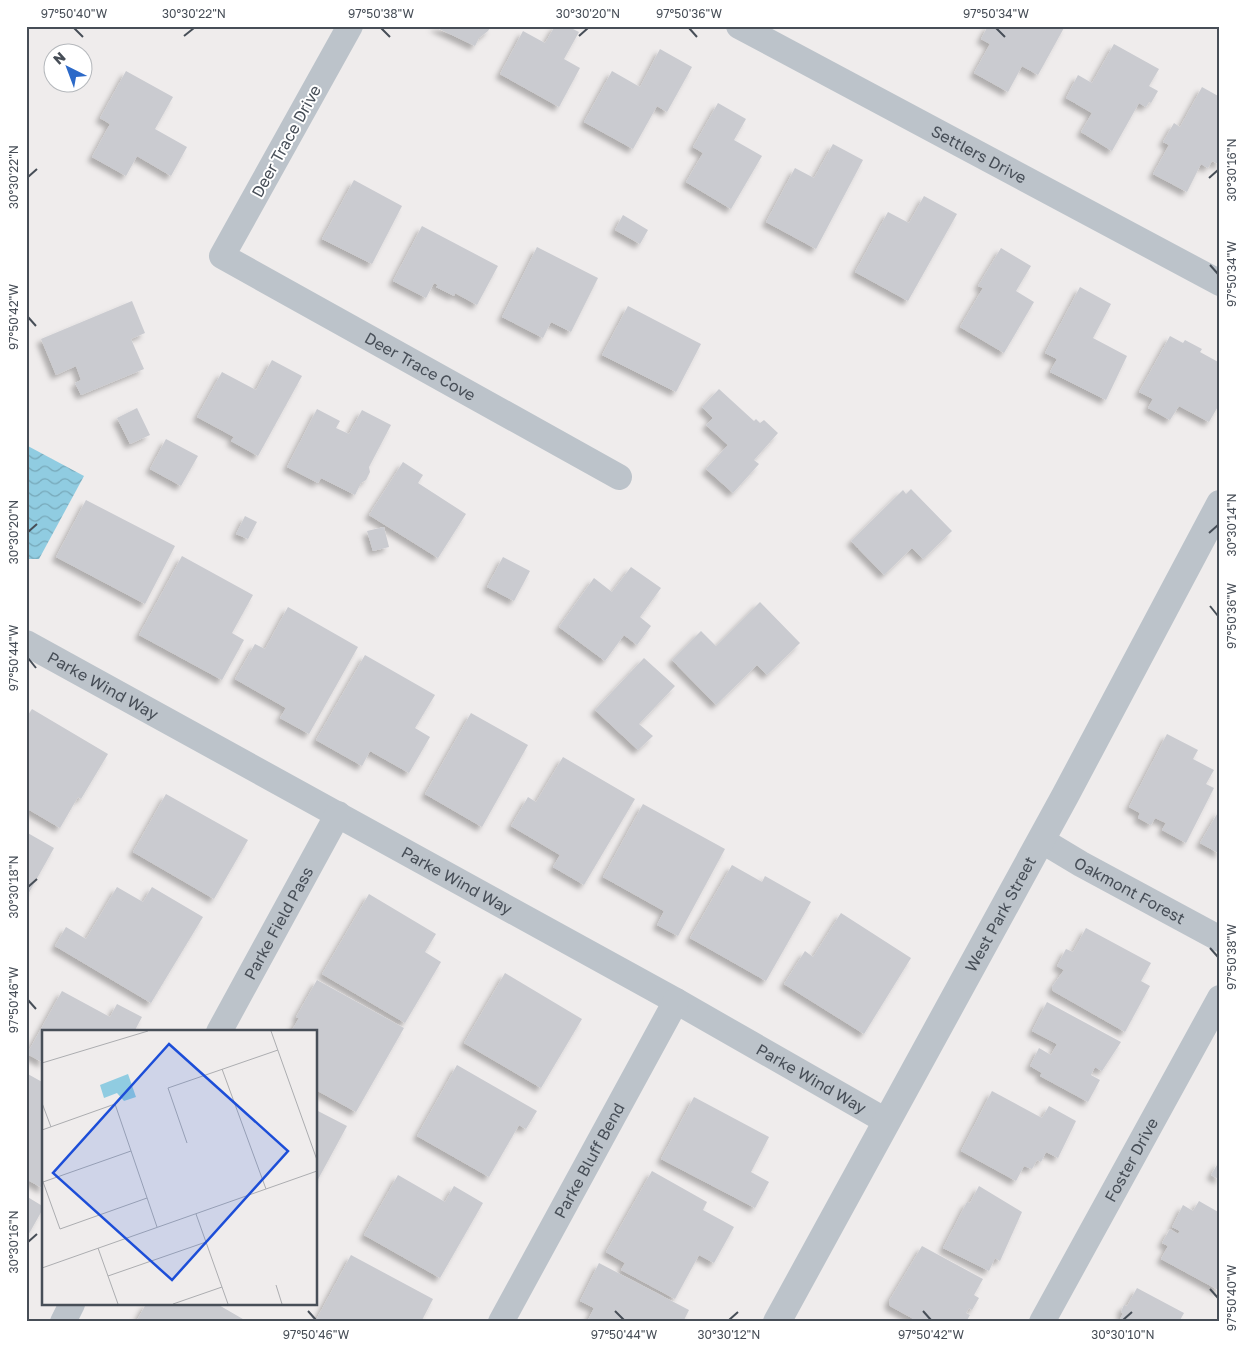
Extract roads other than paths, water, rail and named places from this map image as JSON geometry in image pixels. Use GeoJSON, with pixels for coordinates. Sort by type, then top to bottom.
{"type":"FeatureCollection","features":[{"type":"Feature","properties":{"kind":"street","name":"Deer Trace Drive"},"geometry":{"type":"LineString","coordinates":[[222,256],[350,26]]}},
{"type":"Feature","properties":{"kind":"street","name":"Settlers Drive"},"geometry":{"type":"LineString","coordinates":[[739,26],[1220,283]]}},
{"type":"Feature","properties":{"kind":"street","name":"Deer Trace Cove"},"geometry":{"type":"LineString","coordinates":[[222,256],[619,477]]}},
{"type":"Feature","properties":{"kind":"street","name":"West Park Street"},"geometry":{"type":"LineString","coordinates":[[776,1322],[1041,840],[1163,615],[1220,504]]}},
{"type":"Feature","properties":{"kind":"street","name":"Parke Wind Way"},"geometry":{"type":"LineString","coordinates":[[26,643],[676,1001],[886,1121]]}},
{"type":"Feature","properties":{"kind":"street","name":"Parke Field Pass"},"geometry":{"type":"LineString","coordinates":[[221,1030],[338,814]]}},
{"type":"Feature","properties":{"kind":"street","name":"Oakmont Forest"},"geometry":{"type":"LineString","coordinates":[[1041,840],[1081,864],[1220,939]]}},
{"type":"Feature","properties":{"kind":"street","name":"Foster Drive"},"geometry":{"type":"LineString","coordinates":[[1042,1322],[1220,998]]}},
{"type":"Feature","properties":{"kind":"street","name":"Parke Bluff Bend"},"geometry":{"type":"LineString","coordinates":[[502,1322],[676,1001]]}},
{"type":"Feature","properties":{"kind":"street"},"geometry":{"type":"LineString","coordinates":[[63,1322],[71,1306]]}},
{"type":"Feature","properties":{"kind":"water"},"geometry":{"type":"Polygon","coordinates":[[[26,445],[84,476],[39,559],[26,559],[26,445]]]}}]}
